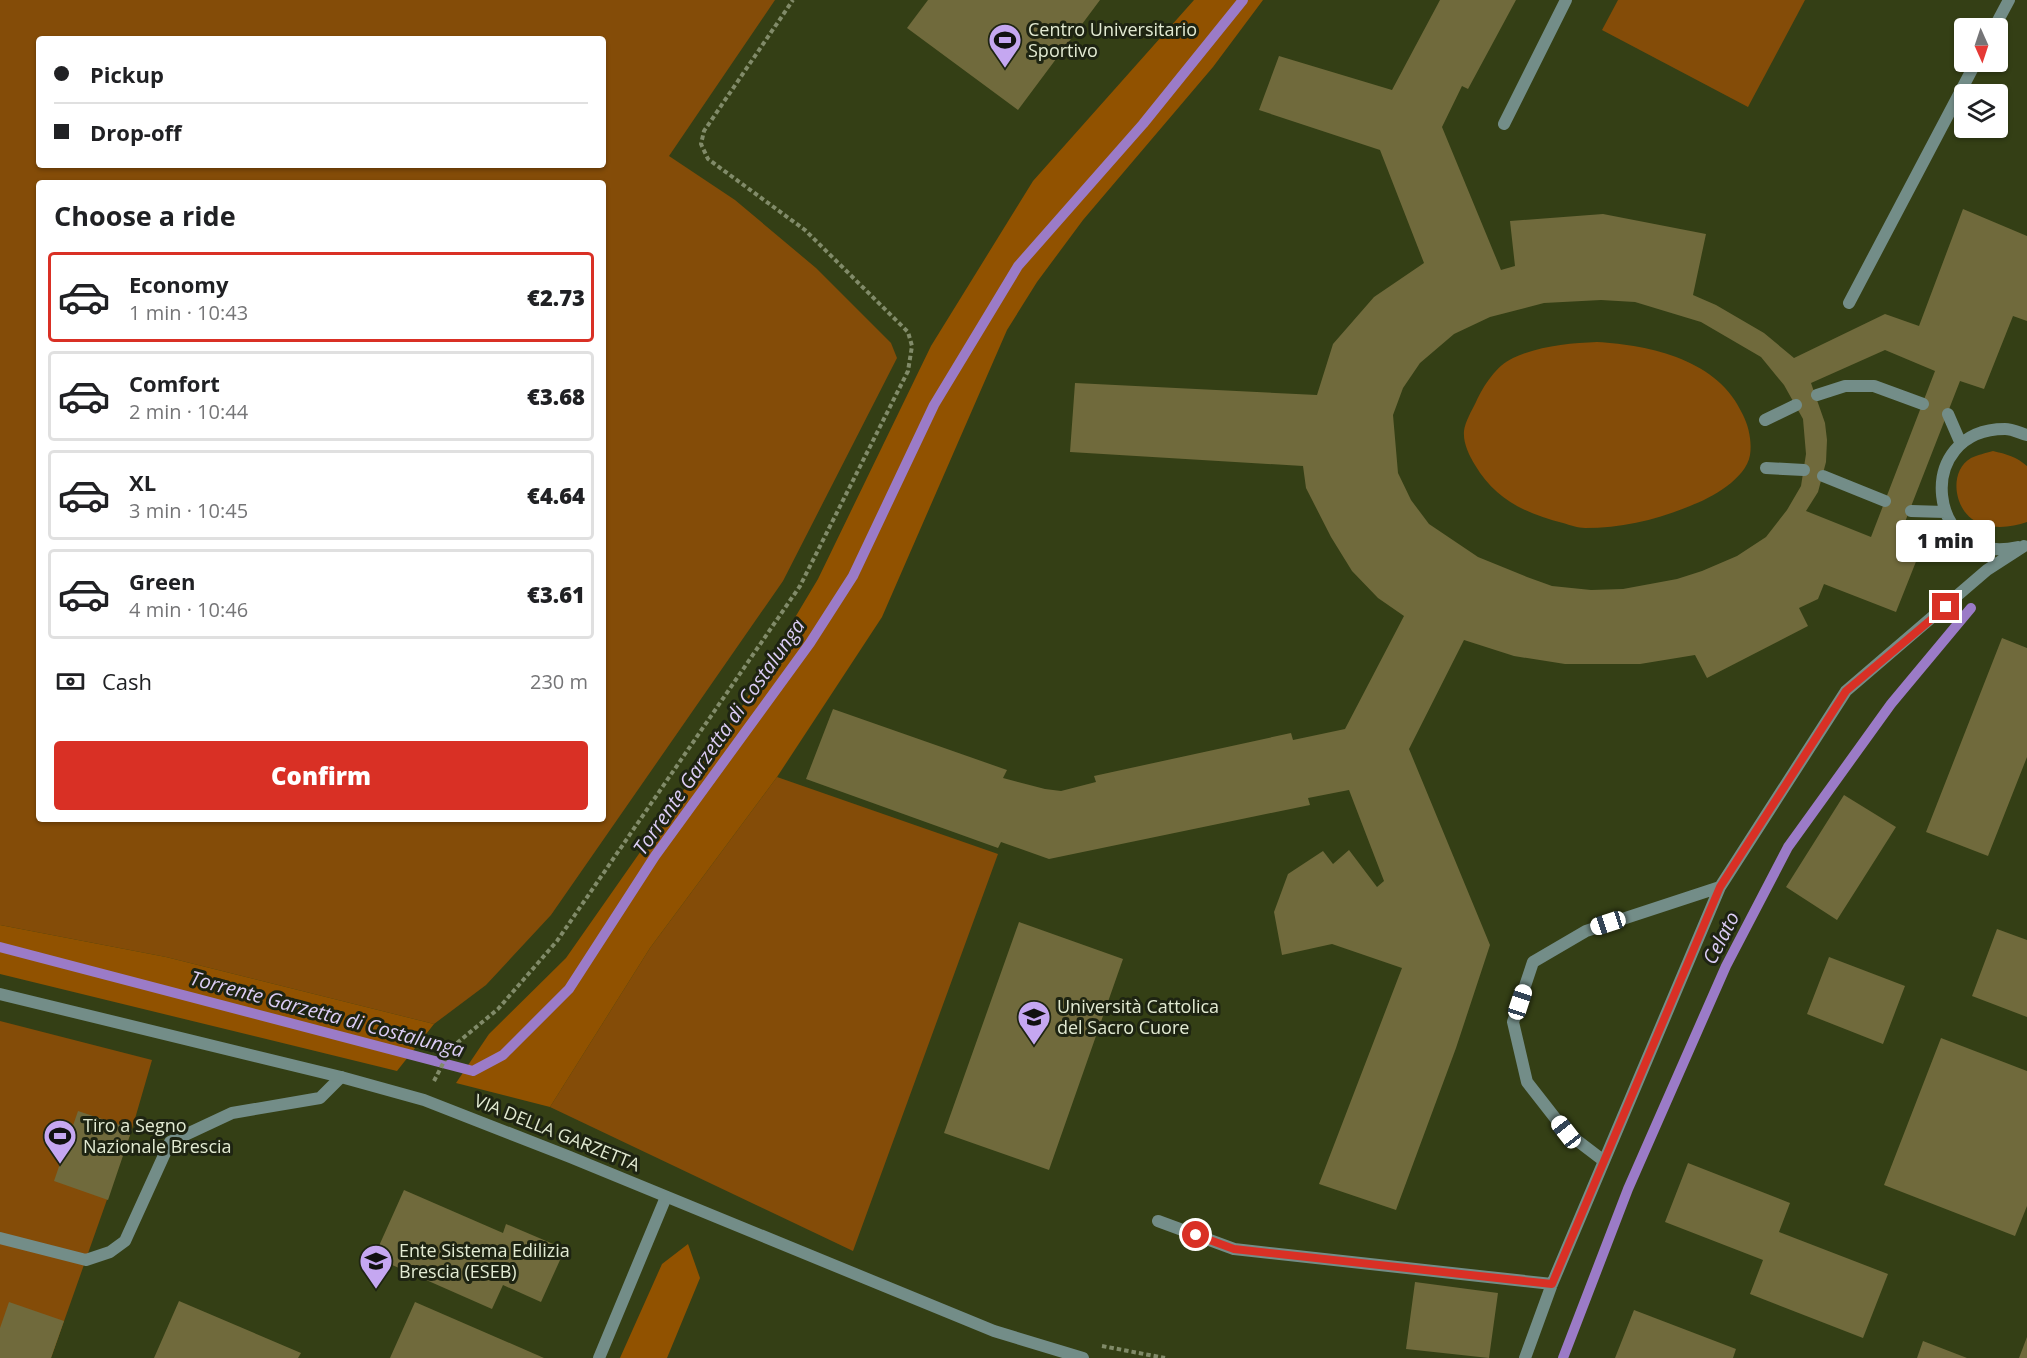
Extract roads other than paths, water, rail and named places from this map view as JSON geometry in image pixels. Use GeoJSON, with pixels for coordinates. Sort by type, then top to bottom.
{"type":"FeatureCollection","features":[{"type":"Feature","properties":{"kind":"street"},"geometry":{"type":"LineString","coordinates":[[1504,124],[1566,0]]}},
{"type":"Feature","properties":{"kind":"street"},"geometry":{"type":"LineString","coordinates":[[1999,18],[2009,0]]}},
{"type":"Feature","properties":{"kind":"street"},"geometry":{"type":"LineString","coordinates":[[1849,303],[1971,72]]}},
{"type":"Feature","properties":{"kind":"street"},"geometry":{"type":"LineString","coordinates":[[1817,395],[1845,386],[1874,386],[1923,404]]}},
{"type":"Feature","properties":{"kind":"street"},"geometry":{"type":"LineString","coordinates":[[1765,420],[1796,405]]}},
{"type":"Feature","properties":{"kind":"street"},"geometry":{"type":"LineString","coordinates":[[1948,414],[1961,444]]}},
{"type":"Feature","properties":{"kind":"street"},"geometry":{"type":"LineString","coordinates":[[2025,545],[2005,550],[1986,548],[1969,541],[1955,528],[1945,512],[1941,488],[1946,464],[1961,444],[1982,432],[2006,429],[2027,435]]}},
{"type":"Feature","properties":{"kind":"street"},"geometry":{"type":"LineString","coordinates":[[1766,468],[1804,470]]}},
{"type":"Feature","properties":{"kind":"street"},"geometry":{"type":"LineString","coordinates":[[1823,476],[1885,501]]}},
{"type":"Feature","properties":{"kind":"street"},"geometry":{"type":"LineString","coordinates":[[1911,511],[1945,512]]}},
{"type":"Feature","properties":{"kind":"street"},"geometry":{"type":"LineString","coordinates":[[1525,1358],[1552,1284],[1720,887],[1846,691],[1987,570],[2025,545]]}},
{"type":"Feature","properties":{"kind":"street"},"geometry":{"type":"LineString","coordinates":[[1604,1161],[1566,1132],[1527,1082],[1513,1022],[1533,962],[1586,930],[1720,887]]}},
{"type":"Feature","properties":{"kind":"street","name":"VIA DELLA GARZETTA"},"geometry":{"type":"LineString","coordinates":[[0,994],[341,1077],[424,1100],[993,1331],[1083,1358]]}},
{"type":"Feature","properties":{"kind":"street"},"geometry":{"type":"LineString","coordinates":[[0,1238],[86,1260],[110,1252],[125,1241],[170,1142],[232,1113],[320,1098],[341,1077]]}},
{"type":"Feature","properties":{"kind":"street"},"geometry":{"type":"LineString","coordinates":[[599,1358],[666,1197]]}},
{"type":"Feature","properties":{"kind":"street"},"geometry":{"type":"LineString","coordinates":[[1158,1221],[1234,1249],[1552,1284]]}},
{"type":"Feature","properties":{"kind":"waterway","name":"Torrente Garzetta di Costalunga"},"geometry":{"type":"LineString","coordinates":[[0,947],[473,1071],[503,1055],[569,989],[655,856],[810,643],[853,576],[934,405],[1018,266],[1143,124],[1243,0]]}},
{"type":"Feature","properties":{"kind":"waterway","name":"Celato"},"geometry":{"type":"LineString","coordinates":[[1563,1358],[1628,1189],[1726,966],[1788,847],[1891,704],[1971,608]]}},
{"type":"Feature","properties":{"kind":"place","name":"Centro Universitario Sportivo"},"geometry":{"type":"Point","coordinates":[1005,69]}},
{"type":"Feature","properties":{"kind":"place","name":"Università Cattolica del Sacro Cuore"},"geometry":{"type":"Point","coordinates":[1034,1046]}},
{"type":"Feature","properties":{"kind":"place","name":"Tiro a Segno Nazionale Brescia"},"geometry":{"type":"Point","coordinates":[60,1165]}},
{"type":"Feature","properties":{"kind":"place","name":"Ente Sistema Edilizia Brescia (ESEB)"},"geometry":{"type":"Point","coordinates":[376,1290]}}]}
